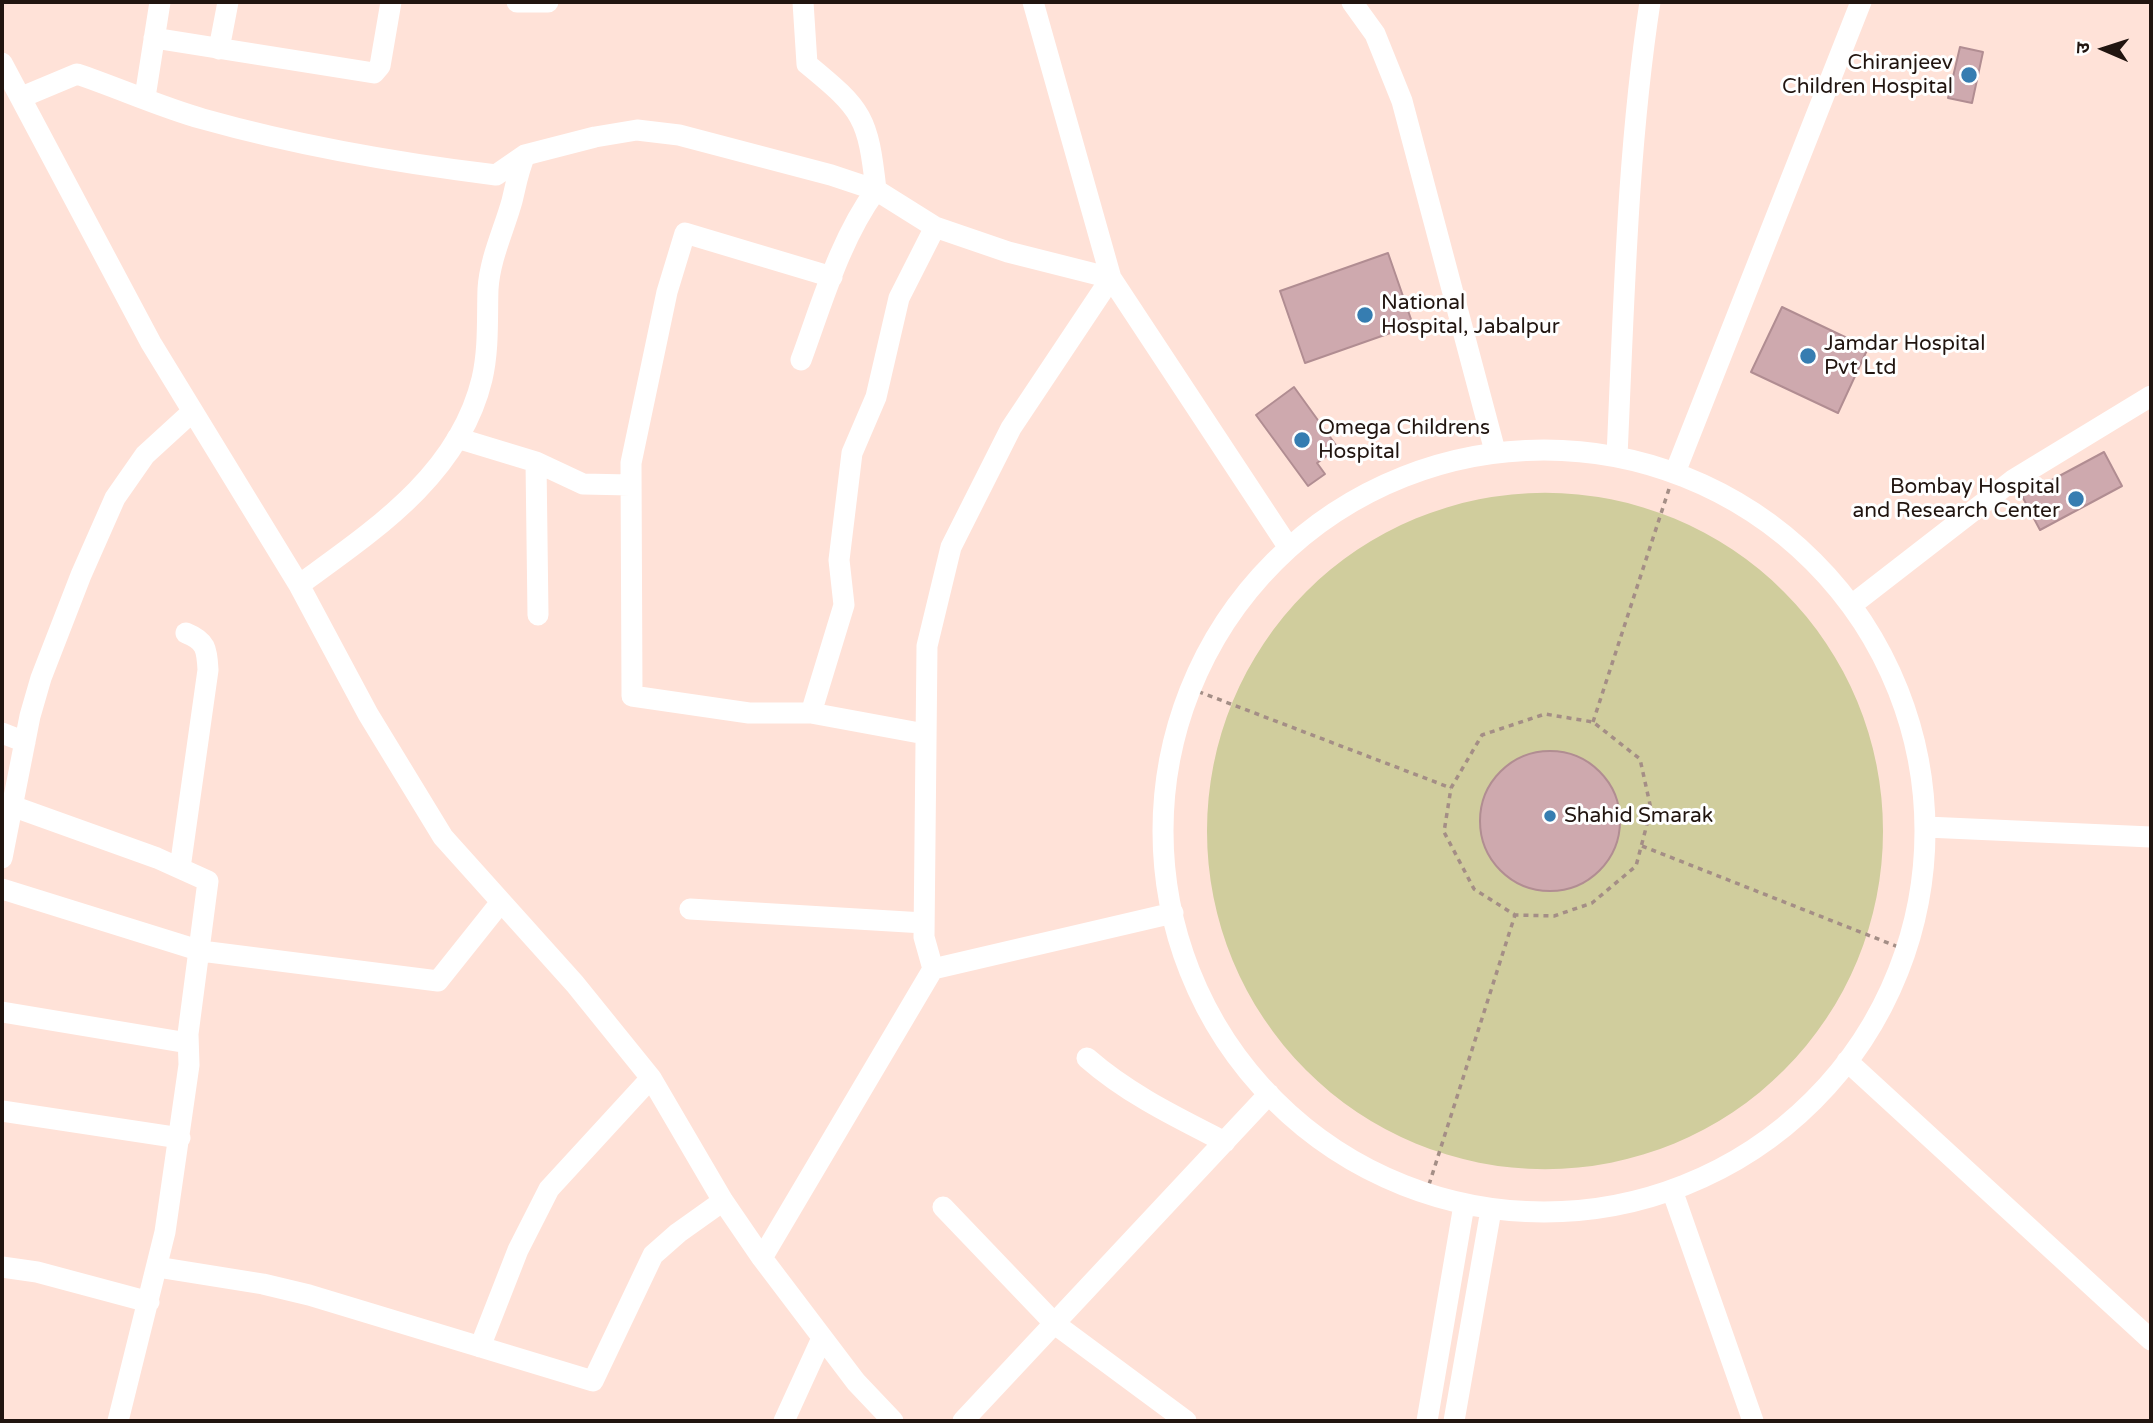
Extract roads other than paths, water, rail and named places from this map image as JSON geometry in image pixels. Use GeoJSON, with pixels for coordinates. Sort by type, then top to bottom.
{"type":"FeatureCollection","features":[{"type":"Feature","properties":{"kind":"street"},"geometry":{"type":"LineString","coordinates":[[145,97],[160,2]]}},
{"type":"Feature","properties":{"kind":"street"},"geometry":{"type":"LineString","coordinates":[[219,49],[228,2]]}},
{"type":"Feature","properties":{"kind":"street"},"geometry":{"type":"LineString","coordinates":[[154,38],[374,73],[380,66],[391,2]]}},
{"type":"Feature","properties":{"kind":"street"},"geometry":{"type":"LineString","coordinates":[[517,2],[548,2]]}},
{"type":"Feature","properties":{"kind":"street"},"geometry":{"type":"LineString","coordinates":[[801,360],[832,277],[865,206],[876,190],[872,153],[862,116],[847,97],[807,64],[803,2]]}},
{"type":"Feature","properties":{"kind":"street"},"geometry":{"type":"LineString","coordinates":[[1033,2],[1111,278],[1289,548]]}},
{"type":"Feature","properties":{"kind":"street"},"geometry":{"type":"LineString","coordinates":[[1352,2],[1375,34],[1402,101],[1495,451]]}},
{"type":"Feature","properties":{"kind":"street"},"geometry":{"type":"LineString","coordinates":[[1617,456],[1632,175],[1640,69],[1650,2]]}},
{"type":"Feature","properties":{"kind":"street"},"geometry":{"type":"LineString","coordinates":[[1676,470],[1861,2]]}},
{"type":"Feature","properties":{"kind":"street"},"geometry":{"type":"LineString","coordinates":[[2,63],[151,343],[299,585],[368,714],[443,837],[575,984],[651,1078],[723,1201],[762,1258],[856,1382],[893,1421]]}},
{"type":"Feature","properties":{"kind":"street"},"geometry":{"type":"LineString","coordinates":[[22,97],[77,74],[200,118],[414,165],[496,175],[525,155],[595,137],[637,130],[679,135],[876,190],[935,227],[1009,252],[1111,278]]}},
{"type":"Feature","properties":{"kind":"street"},"geometry":{"type":"LineString","coordinates":[[299,585],[407,502],[457,438],[482,379],[490,312],[488,288],[495,252],[525,155]]}},
{"type":"Feature","properties":{"kind":"street"},"geometry":{"type":"LineString","coordinates":[[811,713],[844,605],[839,560],[852,453],[876,397],[899,298],[935,227]]}},
{"type":"Feature","properties":{"kind":"street"},"geometry":{"type":"LineString","coordinates":[[832,277],[685,233],[667,292],[631,463],[632,696],[749,713],[811,713],[926,734]]}},
{"type":"Feature","properties":{"kind":"street"},"geometry":{"type":"LineString","coordinates":[[933,969],[924,937],[927,646],[951,547],[1011,428],[1111,278]]}},
{"type":"Feature","properties":{"kind":"street"},"geometry":{"type":"LineString","coordinates":[[1853,604],[2013,480],[2151,396]]}},
{"type":"Feature","properties":{"kind":"street"},"geometry":{"type":"LineString","coordinates":[[2,858],[41,678],[115,498],[145,455],[191,412]]}},
{"type":"Feature","properties":{"kind":"street"},"geometry":{"type":"LineString","coordinates":[[457,438],[536,462],[583,484],[630,485]]}},
{"type":"Feature","properties":{"kind":"street"},"geometry":{"type":"LineString","coordinates":[[1580,448],[1676,470],[1753,510],[1803,548],[1853,604],[1907,710],[1926,827],[1912,937],[1866,1038],[1847,1061],[1794,1122],[1701,1182],[1595,1212],[1491,1210],[1464,1205],[1391,1184],[1307,1133],[1238,1063],[1190,977],[1165,882],[1165,783],[1189,688],[1237,602],[1305,531],[1388,480],[1482,452],[1495,451],[1580,448]]}},
{"type":"Feature","properties":{"kind":"street"},"geometry":{"type":"LineString","coordinates":[[536,462],[538,615]]}},
{"type":"Feature","properties":{"kind":"street"},"geometry":{"type":"LineString","coordinates":[[180,868],[208,670],[207,648],[201,639],[186,633]]}},
{"type":"Feature","properties":{"kind":"street"},"geometry":{"type":"LineString","coordinates":[[2,733],[25,742]]}},
{"type":"Feature","properties":{"kind":"street"},"geometry":{"type":"LineString","coordinates":[[12,806],[180,868],[208,881],[188,1043],[189,1065],[180,1138],[157,1267],[118,1421]]}},
{"type":"Feature","properties":{"kind":"street"},"geometry":{"type":"LineString","coordinates":[[1926,827],[2151,837]]}},
{"type":"Feature","properties":{"kind":"street"},"geometry":{"type":"LineString","coordinates":[[2,889],[201,951],[438,981],[501,902]]}},
{"type":"Feature","properties":{"kind":"street"},"geometry":{"type":"LineString","coordinates":[[690,909],[924,923]]}},
{"type":"Feature","properties":{"kind":"street"},"geometry":{"type":"LineString","coordinates":[[762,1258],[933,969],[1173,913]]}},
{"type":"Feature","properties":{"kind":"street"},"geometry":{"type":"LineString","coordinates":[[2,1012],[188,1043]]}},
{"type":"Feature","properties":{"kind":"street"},"geometry":{"type":"LineString","coordinates":[[1087,1058],[1110,1078],[1144,1101],[1225,1142]]}},
{"type":"Feature","properties":{"kind":"street"},"geometry":{"type":"LineString","coordinates":[[1847,1061],[2151,1340]]}},
{"type":"Feature","properties":{"kind":"street"},"geometry":{"type":"LineString","coordinates":[[480,1347],[518,1250],[549,1189],[651,1078]]}},
{"type":"Feature","properties":{"kind":"street"},"geometry":{"type":"LineString","coordinates":[[963,1421],[1269,1094]]}},
{"type":"Feature","properties":{"kind":"street"},"geometry":{"type":"LineString","coordinates":[[2,1111],[180,1138]]}},
{"type":"Feature","properties":{"kind":"street"},"geometry":{"type":"LineString","coordinates":[[1672,1190],[1753,1421]]}},
{"type":"Feature","properties":{"kind":"street"},"geometry":{"type":"LineString","coordinates":[[157,1267],[263,1283],[393,1319],[593,1381],[653,1255],[678,1233],[723,1201]]}},
{"type":"Feature","properties":{"kind":"street"},"geometry":{"type":"LineString","coordinates":[[1427,1421],[1464,1205]]}},
{"type":"Feature","properties":{"kind":"street"},"geometry":{"type":"LineString","coordinates":[[943,1207],[1055,1324],[1186,1421]]}},
{"type":"Feature","properties":{"kind":"street"},"geometry":{"type":"LineString","coordinates":[[1454,1421],[1491,1210]]}},
{"type":"Feature","properties":{"kind":"street"},"geometry":{"type":"LineString","coordinates":[[2,1267],[37,1272],[149,1302]]}},
{"type":"Feature","properties":{"kind":"street"},"geometry":{"type":"LineString","coordinates":[[784,1421],[822,1338]]}},
{"type":"Feature","properties":{"kind":"place","name":"Chiranjeev Children Hospital"},"geometry":{"type":"Point","coordinates":[1969,75]}},
{"type":"Feature","properties":{"kind":"place","name":"National Hospital, Jabalpur"},"geometry":{"type":"Point","coordinates":[1365,315]}},
{"type":"Feature","properties":{"kind":"place","name":"Jamdar Hospital Pvt Ltd"},"geometry":{"type":"Point","coordinates":[1808,356]}},
{"type":"Feature","properties":{"kind":"place","name":"Omega Childrens Hospital"},"geometry":{"type":"Point","coordinates":[1302,440]}},
{"type":"Feature","properties":{"kind":"place","name":"Bombay Hospital and Research Center"},"geometry":{"type":"Point","coordinates":[2076,499]}},
{"type":"Feature","properties":{"kind":"place","name":"Shahid Smarak"},"geometry":{"type":"Point","coordinates":[1550,816]}}]}
